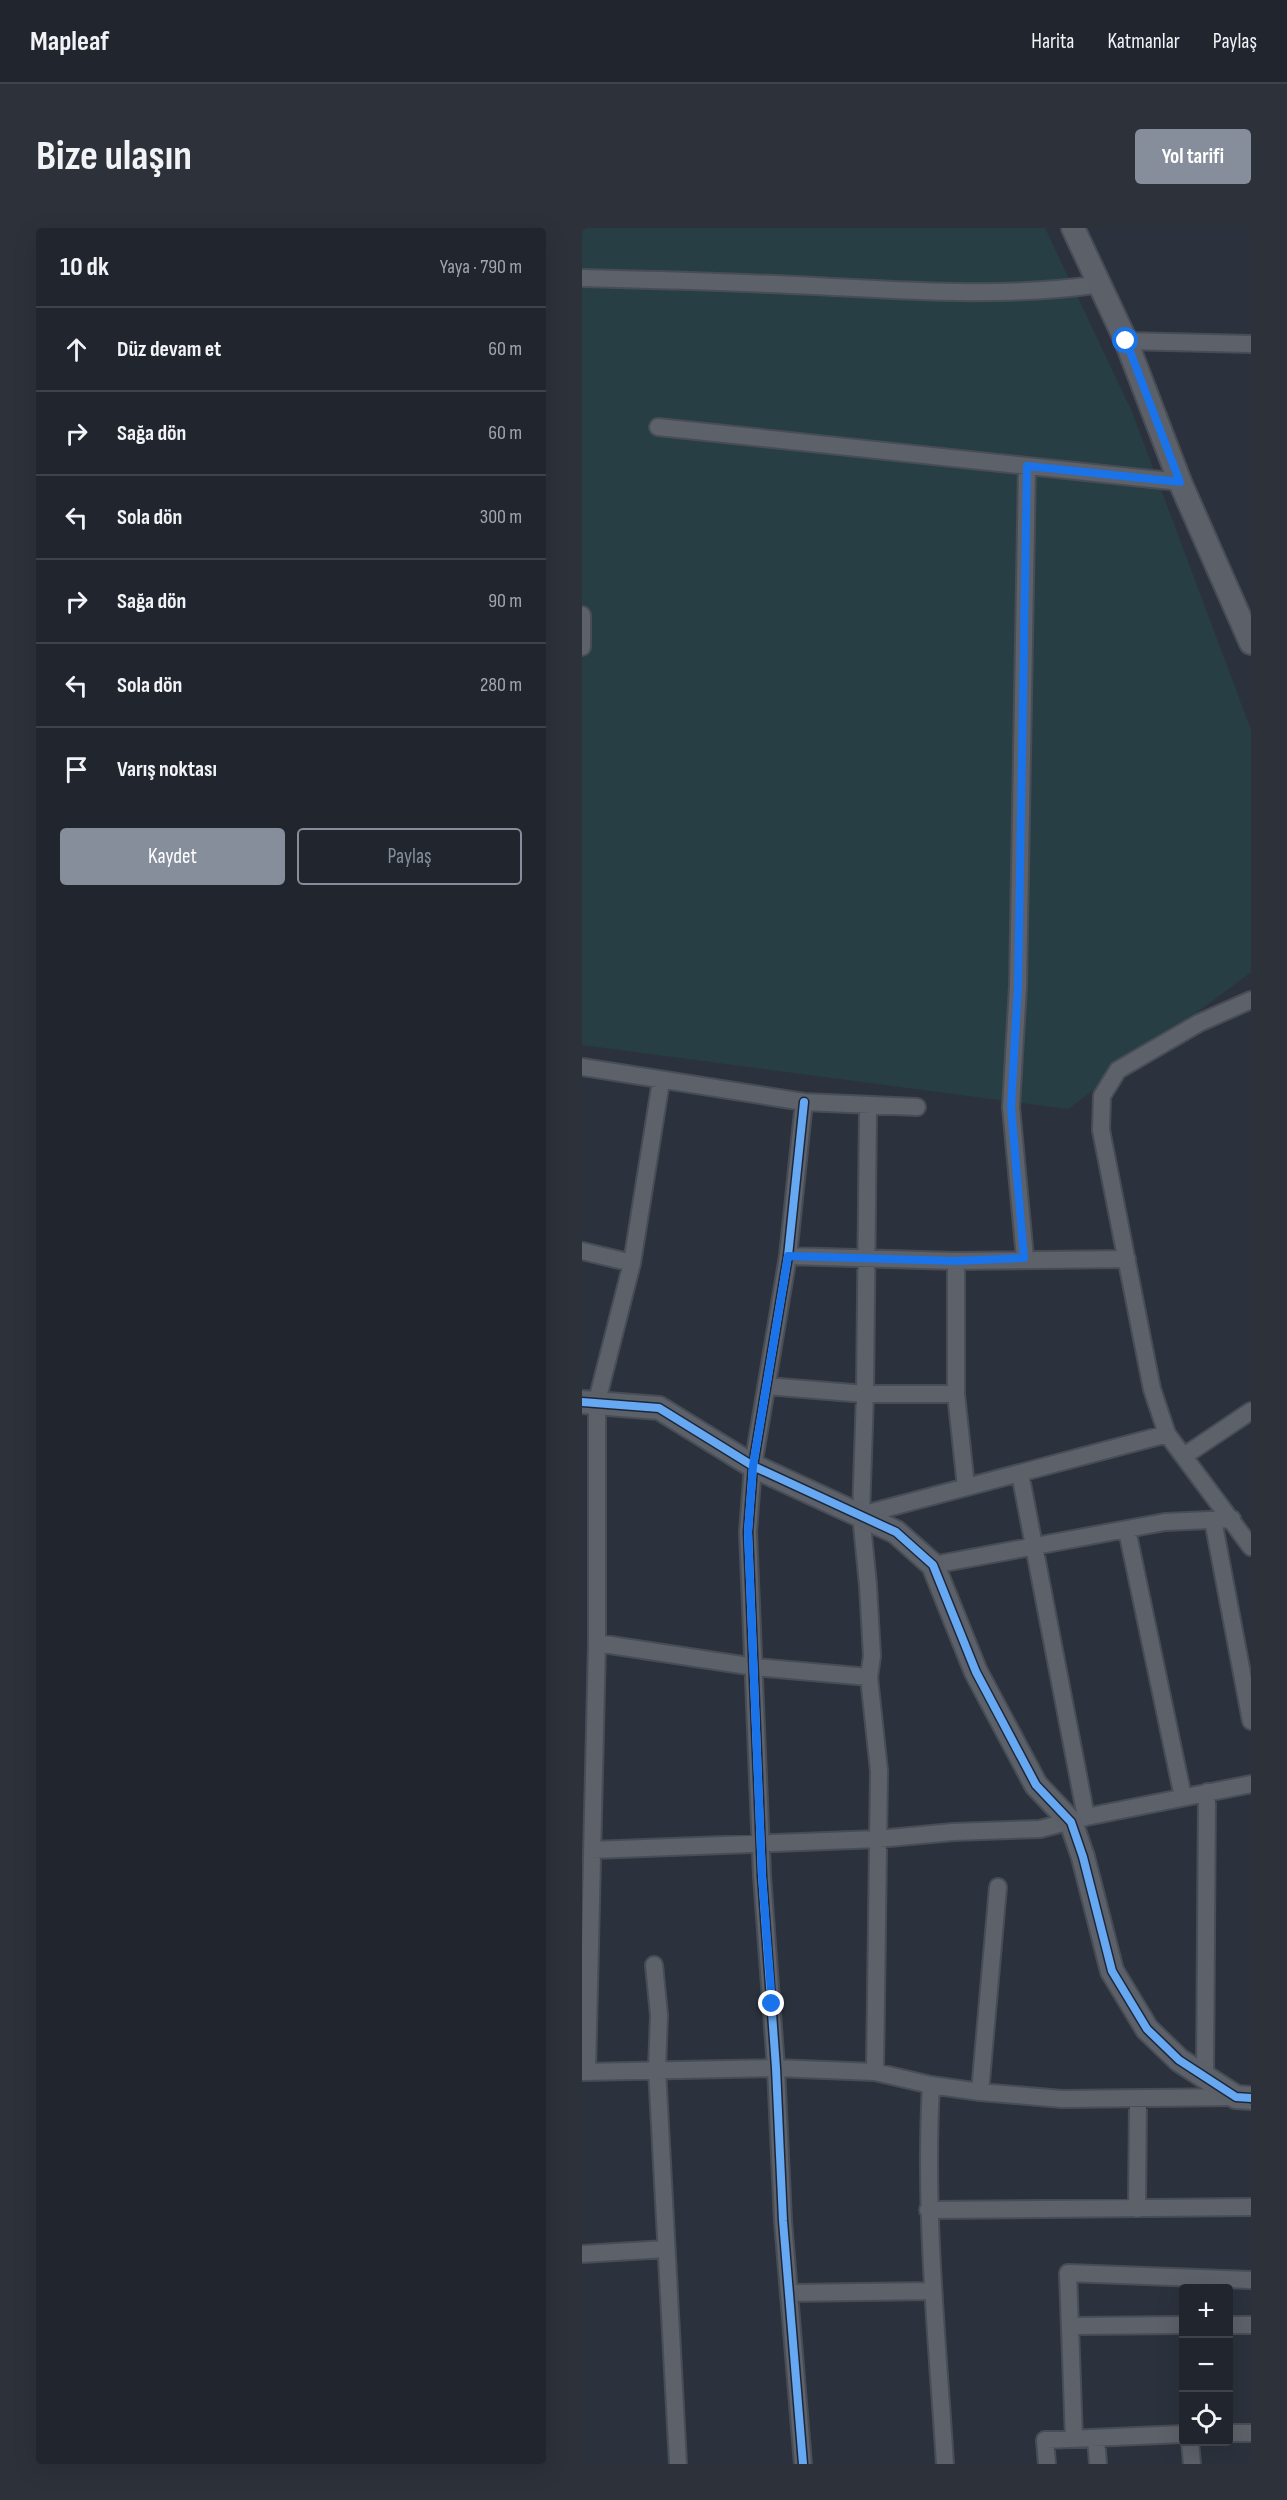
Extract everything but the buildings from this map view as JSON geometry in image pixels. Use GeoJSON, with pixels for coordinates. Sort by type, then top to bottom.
{"type":"FeatureCollection","features":[{"type":"Feature","properties":{"kind":"street"},"geometry":{"type":"LineString","coordinates":[[1073,228],[1126,341],[1180,482],[1251,643]]}},
{"type":"Feature","properties":{"kind":"street"},"geometry":{"type":"LineString","coordinates":[[582,278],[748,282],[957,293],[1053,291],[1101,284]]}},
{"type":"Feature","properties":{"kind":"street"},"geometry":{"type":"LineString","coordinates":[[1126,341],[1251,344]]}},
{"type":"Feature","properties":{"kind":"street"},"geometry":{"type":"LineString","coordinates":[[658,427],[1180,482]]}},
{"type":"Feature","properties":{"kind":"street"},"geometry":{"type":"LineString","coordinates":[[1024,1258],[1011,1107],[1018,986],[1027,466]]}},
{"type":"Feature","properties":{"kind":"street"},"geometry":{"type":"LineString","coordinates":[[582,615],[582,646]]}},
{"type":"Feature","properties":{"kind":"street"},"geometry":{"type":"LineString","coordinates":[[1249,1004],[1199,1023],[1118,1070],[1102,1096],[1101,1130],[1152,1389],[1167,1434],[1251,1547]]}},
{"type":"Feature","properties":{"kind":"street"},"geometry":{"type":"LineString","coordinates":[[582,1067],[804,1102],[868,1107],[917,1107]]}},
{"type":"Feature","properties":{"kind":"street"},"geometry":{"type":"LineString","coordinates":[[661,1081],[632,1263],[589,1401],[597,1643],[589,1705],[592,1850],[584,2072],[776,2068],[875,2072],[931,2085],[1062,2099],[1243,2097]]}},
{"type":"Feature","properties":{"kind":"street"},"geometry":{"type":"LineString","coordinates":[[803,2464],[789,2294],[761,1844],[748,1532],[753,1466],[788,1256],[804,1102]]}},
{"type":"Feature","properties":{"kind":"street"},"geometry":{"type":"LineString","coordinates":[[868,1107],[866,1394],[861,1515],[872,1656],[869,1677],[879,1771],[875,2072]]}},
{"type":"Feature","properties":{"kind":"street"},"geometry":{"type":"LineString","coordinates":[[582,1251],[632,1263]]}},
{"type":"Feature","properties":{"kind":"street"},"geometry":{"type":"LineString","coordinates":[[788,1256],[956,1261],[1024,1258],[1127,1258]]}},
{"type":"Feature","properties":{"kind":"street"},"geometry":{"type":"LineString","coordinates":[[956,1261],[956,1394],[966,1487]]}},
{"type":"Feature","properties":{"kind":"street"},"geometry":{"type":"LineString","coordinates":[[767,1386],[866,1394],[956,1394]]}},
{"type":"Feature","properties":{"kind":"street"},"geometry":{"type":"LineString","coordinates":[[589,1401],[659,1408],[753,1466],[896,1532],[933,1565],[976,1672],[1036,1785],[1079,1819]]}},
{"type":"Feature","properties":{"kind":"street"},"geometry":{"type":"LineString","coordinates":[[1184,1456],[1251,1411]]}},
{"type":"Feature","properties":{"kind":"street"},"geometry":{"type":"LineString","coordinates":[[861,1515],[1167,1434]]}},
{"type":"Feature","properties":{"kind":"street"},"geometry":{"type":"LineString","coordinates":[[1020,1473],[1035,1548],[1079,1819],[1083,1857],[1112,1971],[1147,2029],[1179,2060],[1243,2097]]}},
{"type":"Feature","properties":{"kind":"street"},"geometry":{"type":"LineString","coordinates":[[933,1565],[1035,1548],[1165,1522],[1232,1519]]}},
{"type":"Feature","properties":{"kind":"street"},"geometry":{"type":"LineString","coordinates":[[1213,1520],[1251,1721]]}},
{"type":"Feature","properties":{"kind":"street"},"geometry":{"type":"LineString","coordinates":[[1127,1530],[1183,1797]]}},
{"type":"Feature","properties":{"kind":"street"},"geometry":{"type":"LineString","coordinates":[[597,1643],[755,1667],[869,1677]]}},
{"type":"Feature","properties":{"kind":"street"},"geometry":{"type":"LineString","coordinates":[[592,1850],[878,1839],[953,1832],[1041,1829],[1079,1819],[1251,1784]]}},
{"type":"Feature","properties":{"kind":"street"},"geometry":{"type":"LineString","coordinates":[[1205,2077],[1207,1792]]}},
{"type":"Feature","properties":{"kind":"street"},"geometry":{"type":"LineString","coordinates":[[980,2092],[998,1887]]}},
{"type":"Feature","properties":{"kind":"street"},"geometry":{"type":"LineString","coordinates":[[654,1965],[659,2015],[657,2069],[678,2464]]}},
{"type":"Feature","properties":{"kind":"street"},"geometry":{"type":"LineString","coordinates":[[931,2085],[927,2151],[928,2210],[945,2464]]}},
{"type":"Feature","properties":{"kind":"street"},"geometry":{"type":"LineString","coordinates":[[1137,2209],[1138,2098]]}},
{"type":"Feature","properties":{"kind":"street"},"geometry":{"type":"LineString","coordinates":[[928,2210],[1251,2207]]}},
{"type":"Feature","properties":{"kind":"street"},"geometry":{"type":"LineString","coordinates":[[582,2254],[666,2249]]}},
{"type":"Feature","properties":{"kind":"street"},"geometry":{"type":"LineString","coordinates":[[1074,2439],[1068,2273],[1251,2280]]}},
{"type":"Feature","properties":{"kind":"street"},"geometry":{"type":"LineString","coordinates":[[789,2294],[933,2291]]}},
{"type":"Feature","properties":{"kind":"street"},"geometry":{"type":"LineString","coordinates":[[1070,2326],[1179,2325]]}},
{"type":"Feature","properties":{"kind":"street"},"geometry":{"type":"LineString","coordinates":[[1233,2325],[1251,2325]]}},
{"type":"Feature","properties":{"kind":"street"},"geometry":{"type":"LineString","coordinates":[[1233,2433],[1251,2433]]}},
{"type":"Feature","properties":{"kind":"street"},"geometry":{"type":"LineString","coordinates":[[1047,2464],[1045,2440],[1179,2434]]}},
{"type":"Feature","properties":{"kind":"street"},"geometry":{"type":"LineString","coordinates":[[1096,2438],[1098,2464]]}},
{"type":"Feature","properties":{"kind":"street"},"geometry":{"type":"LineString","coordinates":[[1190,2446],[1192,2464]]}},
{"type":"Feature","properties":{"kind":"shaded area"},"geometry":{"type":"Polygon","coordinates":[[[582,228],[1045,228],[1132,412],[1251,730],[1251,972],[1068,1109],[582,1045],[582,228]]]}},
{"type":"Feature","properties":{"kind":"cycle path"},"geometry":{"type":"LineString","coordinates":[[803,2464],[783,2221],[776,2068],[762,1876],[748,1532],[753,1466],[788,1256],[804,1102]]}},
{"type":"Feature","properties":{"kind":"cycle path"},"geometry":{"type":"LineString","coordinates":[[582,1402],[659,1408],[753,1466],[896,1532],[933,1565],[976,1672],[1036,1785],[1071,1822],[1083,1857],[1112,1971],[1147,2029],[1179,2060],[1236,2097],[1251,2098]]}},
{"type":"Feature","properties":{"kind":"route"},"geometry":{"type":"LineString","coordinates":[[772,2004],[762,1876],[748,1532],[753,1466],[788,1256],[956,1261],[1024,1258],[1011,1107],[1018,986],[1027,466],[1180,482],[1126,341]]}}]}
